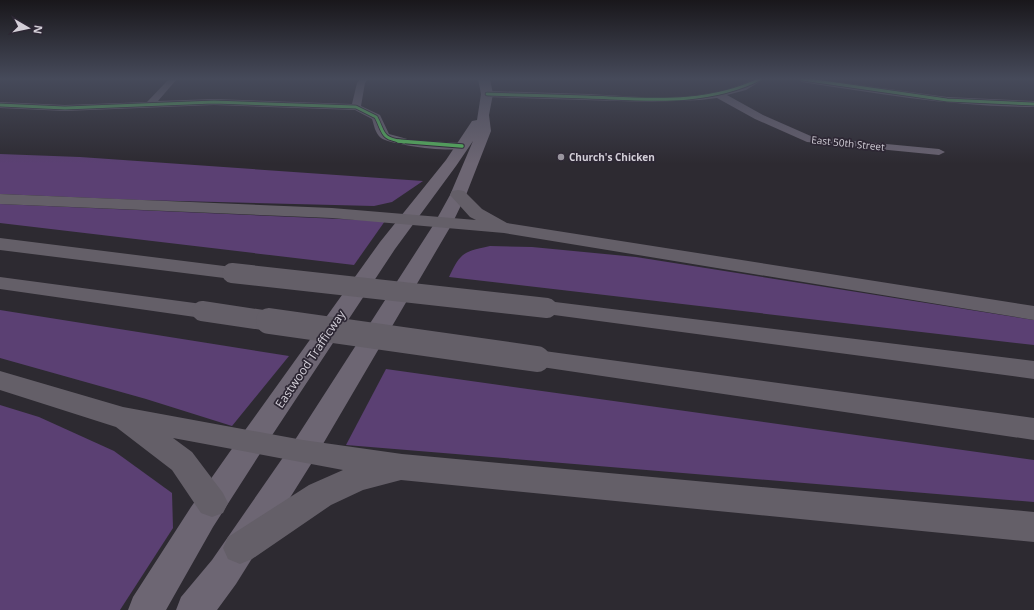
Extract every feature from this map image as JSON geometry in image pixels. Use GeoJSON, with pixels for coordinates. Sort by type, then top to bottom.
{"type":"FeatureCollection","features":[{"type":"Feature","properties":{"kind":"highway"},"geometry":{"type":"LineString","coordinates":[[458,195],[476,213],[504,228]]}},
{"type":"Feature","properties":{"kind":"highway"},"geometry":{"type":"LineString","coordinates":[[0,199],[332,214],[504,228],[1034,313]]}},
{"type":"Feature","properties":{"kind":"highway"},"geometry":{"type":"LineString","coordinates":[[0,244],[232,273],[547,308],[1034,370]]}},
{"type":"Feature","properties":{"kind":"highway"},"geometry":{"type":"LineString","coordinates":[[0,283],[1034,429]]}},
{"type":"Feature","properties":{"kind":"highway"},"geometry":{"type":"LineString","coordinates":[[0,380],[123,418],[253,441],[303,452],[402,467],[1034,527]]}},
{"type":"Feature","properties":{"kind":"highway"},"geometry":{"type":"LineString","coordinates":[[123,418],[182,461],[212,503]]}},
{"type":"Feature","properties":{"kind":"highway"},"geometry":{"type":"LineString","coordinates":[[240,548],[320,495],[358,478],[402,467]]}},
{"type":"Feature","properties":{"kind":"main road","name":"Eastwood Trafficway"},"geometry":{"type":"LineString","coordinates":[[194,610],[224,572],[303,452],[443,224],[458,195],[484,131],[485,107]]}},
{"type":"Feature","properties":{"kind":"main road","name":"Eastwood Trafficway"},"geometry":{"type":"LineString","coordinates":[[146,610],[212,503],[253,441],[387,246],[484,115]]}},
{"type":"Feature","properties":{"kind":"street"},"geometry":{"type":"LineString","coordinates":[[53,107],[76,107]]}},
{"type":"Feature","properties":{"kind":"street"},"geometry":{"type":"LineString","coordinates":[[357,107],[374,115],[377,118],[381,131],[390,138],[413,143],[462,146]]}},
{"type":"Feature","properties":{"kind":"street","name":"East 50th Street"},"geometry":{"type":"LineString","coordinates":[[742,107],[810,140],[939,152]]}},
{"type":"Feature","properties":{"kind":"shaded area"},"geometry":{"type":"Polygon","coordinates":[[[0,154],[80,157],[423,181],[392,202],[374,206],[139,200],[0,194],[0,154]]]}},
{"type":"Feature","properties":{"kind":"shaded area"},"geometry":{"type":"Polygon","coordinates":[[[0,204],[385,221],[354,265],[0,223],[0,204]]]}},
{"type":"Feature","properties":{"kind":"shaded area"},"geometry":{"type":"Polygon","coordinates":[[[490,246],[532,247],[636,257],[1034,320],[1034,345],[449,277],[457,262],[464,254],[490,246]]]}},
{"type":"Feature","properties":{"kind":"shaded area"},"geometry":{"type":"Polygon","coordinates":[[[0,310],[289,356],[232,426],[146,399],[0,358],[0,310]]]}},
{"type":"Feature","properties":{"kind":"shaded area"},"geometry":{"type":"Polygon","coordinates":[[[386,369],[1034,460],[1034,502],[346,445],[386,369]]]}},
{"type":"Feature","properties":{"kind":"shaded area"},"geometry":{"type":"Polygon","coordinates":[[[0,405],[39,417],[114,451],[172,493],[173,528],[120,610],[0,610],[0,405]]]}},
{"type":"Feature","properties":{"kind":"cycle path"},"geometry":{"type":"LineString","coordinates":[[53,107],[78,107]]}},
{"type":"Feature","properties":{"kind":"cycle path"},"geometry":{"type":"LineString","coordinates":[[357,107],[369,112],[376,117],[383,134],[391,139],[411,143],[462,146]]}},
{"type":"Feature","properties":{"kind":"place","name":"Church's Chicken"},"geometry":{"type":"Point","coordinates":[561,157]}}]}
